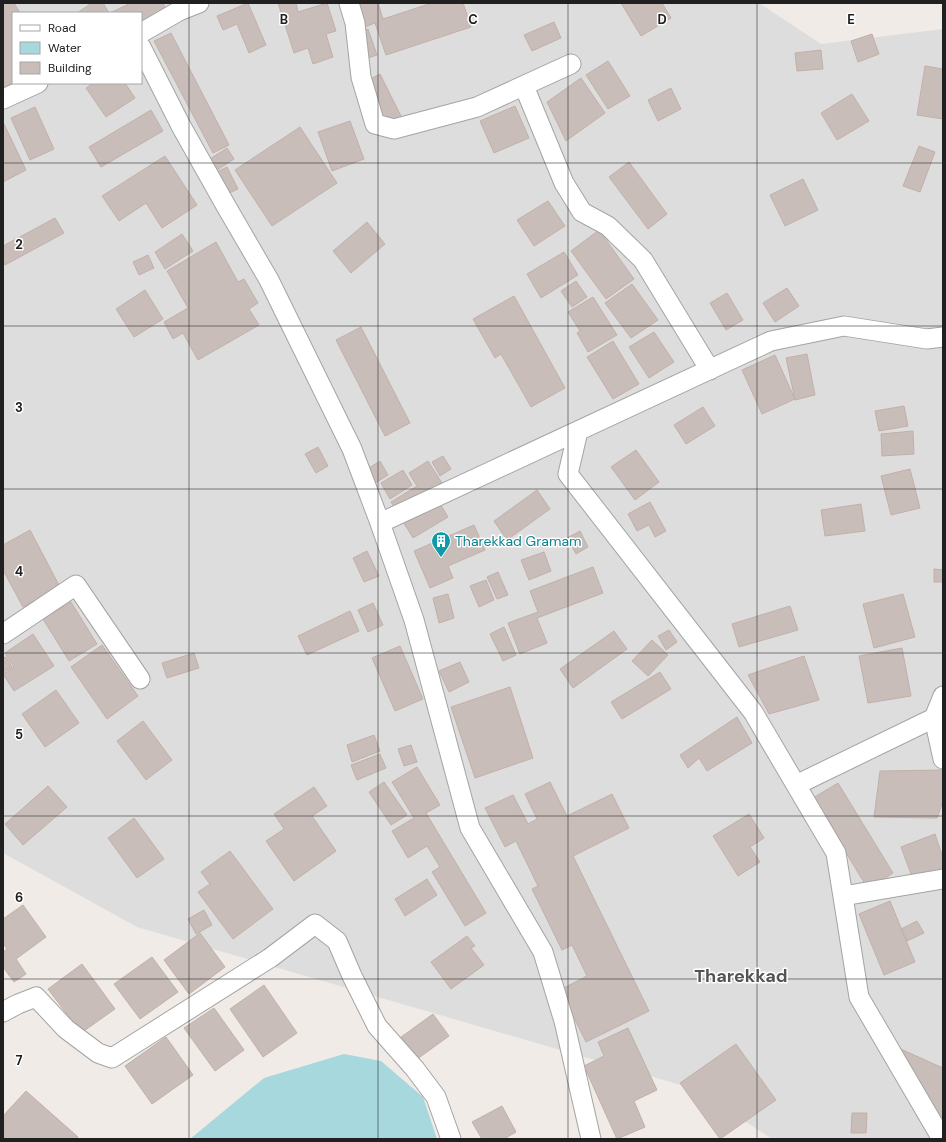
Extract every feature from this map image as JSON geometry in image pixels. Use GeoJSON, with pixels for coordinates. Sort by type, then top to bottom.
{"type":"FeatureCollection","features":[{"type":"Feature","properties":{"kind":"street"},"geometry":{"type":"LineString","coordinates":[[142,32],[179,11],[199,3]]}},
{"type":"Feature","properties":{"kind":"street"},"geometry":{"type":"LineString","coordinates":[[349,3],[355,23],[361,77],[375,124],[394,129],[477,107],[571,64]]}},
{"type":"Feature","properties":{"kind":"street"},"geometry":{"type":"LineString","coordinates":[[142,49],[181,126],[269,280],[352,449],[414,620],[470,828],[543,952],[564,1021],[591,1139]]}},
{"type":"Feature","properties":{"kind":"street"},"geometry":{"type":"LineString","coordinates":[[3,99],[36,84]]}},
{"type":"Feature","properties":{"kind":"street"},"geometry":{"type":"LineString","coordinates":[[524,86],[564,183],[582,212],[608,226],[643,260],[710,370]]}},
{"type":"Feature","properties":{"kind":"street"},"geometry":{"type":"LineString","coordinates":[[380,523],[770,341],[844,326],[927,339],[943,337]]}},
{"type":"Feature","properties":{"kind":"street"},"geometry":{"type":"LineString","coordinates":[[578,431],[568,474],[753,712],[836,853],[859,997],[942,1139]]}},
{"type":"Feature","properties":{"kind":"street"},"geometry":{"type":"LineString","coordinates":[[3,634],[76,585],[140,679]]}},
{"type":"Feature","properties":{"kind":"street"},"geometry":{"type":"LineString","coordinates":[[943,696],[934,718],[943,759]]}},
{"type":"Feature","properties":{"kind":"street"},"geometry":{"type":"LineString","coordinates":[[796,785],[934,718]]}},
{"type":"Feature","properties":{"kind":"street"},"geometry":{"type":"LineString","coordinates":[[843,896],[943,879]]}},
{"type":"Feature","properties":{"kind":"street"},"geometry":{"type":"LineString","coordinates":[[3,1012],[36,997],[66,1030],[98,1053],[112,1058],[270,958],[315,924],[337,941],[352,976],[377,1026],[415,1069],[436,1097],[451,1139]]}},
{"type":"Feature","properties":{"kind":"shaded area"},"geometry":{"type":"Polygon","coordinates":[[[3,3],[759,3],[821,44],[943,29],[943,1139],[772,1139],[698,1090],[137,927],[3,853],[3,3]]]}},
{"type":"Feature","properties":{"kind":"water"},"geometry":{"type":"Polygon","coordinates":[[[344,1054],[381,1061],[423,1097],[437,1139],[190,1139],[264,1078],[344,1054]]]}},
{"type":"Feature","properties":{"kind":"building"},"geometry":{"type":"Polygon","coordinates":[[[3,3],[14,3],[19,12],[12,12],[12,83],[3,89],[3,3]]]}},
{"type":"Feature","properties":{"kind":"building"},"geometry":{"type":"Polygon","coordinates":[[[92,3],[103,3],[108,12],[78,12],[92,3]]]}},
{"type":"Feature","properties":{"kind":"building"},"geometry":{"type":"Polygon","coordinates":[[[131,3],[163,3],[167,12],[142,24],[142,12],[112,12],[131,3]]]}},
{"type":"Feature","properties":{"kind":"building"},"geometry":{"type":"Polygon","coordinates":[[[248,3],[266,45],[249,53],[237,24],[223,30],[217,16],[248,3]]]}},
{"type":"Feature","properties":{"kind":"building"},"geometry":{"type":"Polygon","coordinates":[[[278,3],[296,3],[298,12],[327,3],[336,31],[326,34],[333,57],[313,64],[308,48],[294,53],[278,3]]]}},
{"type":"Feature","properties":{"kind":"building"},"geometry":{"type":"Polygon","coordinates":[[[354,3],[378,3],[383,19],[432,3],[463,3],[471,27],[386,55],[375,23],[362,28],[354,3]]]}},
{"type":"Feature","properties":{"kind":"building"},"geometry":{"type":"Polygon","coordinates":[[[621,3],[662,3],[671,18],[641,36],[621,3]]]}},
{"type":"Feature","properties":{"kind":"building"},"geometry":{"type":"Polygon","coordinates":[[[554,22],[561,38],[532,51],[524,35],[554,22]]]}},
{"type":"Feature","properties":{"kind":"building"},"geometry":{"type":"Polygon","coordinates":[[[368,29],[377,55],[365,59],[356,33],[368,29]]]}},
{"type":"Feature","properties":{"kind":"building"},"geometry":{"type":"Polygon","coordinates":[[[171,33],[229,145],[213,153],[154,41],[171,33]]]}},
{"type":"Feature","properties":{"kind":"building"},"geometry":{"type":"Polygon","coordinates":[[[872,34],[879,54],[858,62],[851,41],[872,34]]]}},
{"type":"Feature","properties":{"kind":"building"},"geometry":{"type":"Polygon","coordinates":[[[821,50],[823,69],[797,71],[795,53],[821,50]]]}},
{"type":"Feature","properties":{"kind":"building"},"geometry":{"type":"Polygon","coordinates":[[[608,61],[630,96],[608,109],[586,75],[608,61]]]}},
{"type":"Feature","properties":{"kind":"building"},"geometry":{"type":"Polygon","coordinates":[[[925,66],[943,69],[943,119],[917,115],[925,66]]]}},
{"type":"Feature","properties":{"kind":"building"},"geometry":{"type":"Polygon","coordinates":[[[380,74],[407,128],[391,137],[364,82],[380,74]]]}},
{"type":"Feature","properties":{"kind":"building"},"geometry":{"type":"Polygon","coordinates":[[[581,78],[605,113],[566,141],[547,102],[581,78]]]}},
{"type":"Feature","properties":{"kind":"building"},"geometry":{"type":"Polygon","coordinates":[[[92,84],[126,84],[135,98],[106,117],[86,88],[92,84]]]}},
{"type":"Feature","properties":{"kind":"building"},"geometry":{"type":"Polygon","coordinates":[[[671,88],[681,109],[658,121],[648,100],[671,88]]]}},
{"type":"Feature","properties":{"kind":"building"},"geometry":{"type":"Polygon","coordinates":[[[852,94],[869,121],[837,140],[821,113],[852,94]]]}},
{"type":"Feature","properties":{"kind":"building"},"geometry":{"type":"Polygon","coordinates":[[[515,106],[529,138],[494,153],[480,121],[515,106]]]}},
{"type":"Feature","properties":{"kind":"building"},"geometry":{"type":"Polygon","coordinates":[[[35,107],[54,149],[30,160],[11,118],[35,107]]]}},
{"type":"Feature","properties":{"kind":"building"},"geometry":{"type":"Polygon","coordinates":[[[151,110],[163,131],[101,167],[89,147],[151,110]]]}},
{"type":"Feature","properties":{"kind":"building"},"geometry":{"type":"Polygon","coordinates":[[[350,121],[364,159],[332,171],[318,132],[350,121]]]}},
{"type":"Feature","properties":{"kind":"building"},"geometry":{"type":"Polygon","coordinates":[[[4,124],[26,170],[3,182],[3,125],[4,124]]]}},
{"type":"Feature","properties":{"kind":"building"},"geometry":{"type":"Polygon","coordinates":[[[300,127],[337,183],[272,226],[235,170],[300,127]]]}},
{"type":"Feature","properties":{"kind":"building"},"geometry":{"type":"Polygon","coordinates":[[[919,146],[935,152],[920,192],[903,186],[919,146]]]}},
{"type":"Feature","properties":{"kind":"building"},"geometry":{"type":"Polygon","coordinates":[[[227,148],[234,159],[217,170],[210,159],[227,148]]]}},
{"type":"Feature","properties":{"kind":"building"},"geometry":{"type":"Polygon","coordinates":[[[165,156],[197,205],[162,228],[146,203],[119,221],[102,196],[165,156]]]}},
{"type":"Feature","properties":{"kind":"building"},"geometry":{"type":"Polygon","coordinates":[[[629,162],[667,214],[648,229],[609,177],[629,162]]]}},
{"type":"Feature","properties":{"kind":"building"},"geometry":{"type":"Polygon","coordinates":[[[227,167],[238,189],[225,195],[215,173],[227,167]]]}},
{"type":"Feature","properties":{"kind":"building"},"geometry":{"type":"Polygon","coordinates":[[[803,179],[818,210],[785,226],[770,195],[803,179]]]}},
{"type":"Feature","properties":{"kind":"building"},"geometry":{"type":"Polygon","coordinates":[[[548,201],[565,226],[534,246],[517,220],[548,201]]]}},
{"type":"Feature","properties":{"kind":"building"},"geometry":{"type":"Polygon","coordinates":[[[55,218],[64,233],[5,265],[3,261],[3,246],[55,218]]]}},
{"type":"Feature","properties":{"kind":"building"},"geometry":{"type":"Polygon","coordinates":[[[367,222],[385,244],[351,273],[333,251],[367,222]]]}},
{"type":"Feature","properties":{"kind":"building"},"geometry":{"type":"Polygon","coordinates":[[[599,230],[634,279],[606,299],[571,251],[599,230]]]}},
{"type":"Feature","properties":{"kind":"building"},"geometry":{"type":"Polygon","coordinates":[[[182,234],[193,251],[165,269],[155,252],[182,234]]]}},
{"type":"Feature","properties":{"kind":"building"},"geometry":{"type":"Polygon","coordinates":[[[216,242],[238,282],[244,279],[258,303],[249,309],[259,325],[198,360],[183,333],[173,339],[164,322],[188,308],[167,271],[216,242]]]}},
{"type":"Feature","properties":{"kind":"building"},"geometry":{"type":"Polygon","coordinates":[[[564,252],[578,275],[541,298],[527,274],[564,252]]]}},
{"type":"Feature","properties":{"kind":"building"},"geometry":{"type":"Polygon","coordinates":[[[148,255],[154,268],[139,275],[133,262],[148,255]]]}},
{"type":"Feature","properties":{"kind":"building"},"geometry":{"type":"Polygon","coordinates":[[[576,281],[587,297],[572,307],[561,291],[576,281]]]}},
{"type":"Feature","properties":{"kind":"building"},"geometry":{"type":"Polygon","coordinates":[[[632,284],[658,320],[631,338],[605,303],[632,284]]]}},
{"type":"Feature","properties":{"kind":"building"},"geometry":{"type":"Polygon","coordinates":[[[787,288],[799,306],[775,322],[763,303],[787,288]]]}},
{"type":"Feature","properties":{"kind":"building"},"geometry":{"type":"Polygon","coordinates":[[[145,290],[163,319],[134,337],[116,309],[145,290]]]}},
{"type":"Feature","properties":{"kind":"building"},"geometry":{"type":"Polygon","coordinates":[[[727,293],[743,320],[726,330],[710,303],[727,293]]]}},
{"type":"Feature","properties":{"kind":"building"},"geometry":{"type":"Polygon","coordinates":[[[514,296],[565,388],[531,407],[501,354],[495,358],[473,319],[514,296]]]}},
{"type":"Feature","properties":{"kind":"building"},"geometry":{"type":"Polygon","coordinates":[[[593,297],[617,335],[588,352],[577,333],[580,331],[568,312],[593,297]]]}},
{"type":"Feature","properties":{"kind":"building"},"geometry":{"type":"Polygon","coordinates":[[[361,327],[410,423],[385,436],[336,340],[361,327]]]}},
{"type":"Feature","properties":{"kind":"building"},"geometry":{"type":"Polygon","coordinates":[[[654,332],[674,362],[649,378],[629,347],[654,332]]]}},
{"type":"Feature","properties":{"kind":"building"},"geometry":{"type":"Polygon","coordinates":[[[613,341],[639,384],[613,399],[587,357],[613,341]]]}},
{"type":"Feature","properties":{"kind":"building"},"geometry":{"type":"Polygon","coordinates":[[[807,354],[815,395],[795,400],[786,358],[807,354]]]}},
{"type":"Feature","properties":{"kind":"building"},"geometry":{"type":"Polygon","coordinates":[[[775,355],[795,399],[762,414],[742,370],[775,355]]]}},
{"type":"Feature","properties":{"kind":"building"},"geometry":{"type":"Polygon","coordinates":[[[904,406],[908,426],[879,431],[875,411],[904,406]]]}},
{"type":"Feature","properties":{"kind":"building"},"geometry":{"type":"Polygon","coordinates":[[[703,407],[715,426],[686,444],[674,425],[703,407]]]}},
{"type":"Feature","properties":{"kind":"building"},"geometry":{"type":"Polygon","coordinates":[[[913,431],[914,454],[882,456],[881,434],[913,431]]]}},
{"type":"Feature","properties":{"kind":"building"},"geometry":{"type":"Polygon","coordinates":[[[318,447],[328,466],[316,473],[305,454],[318,447]]]}},
{"type":"Feature","properties":{"kind":"building"},"geometry":{"type":"Polygon","coordinates":[[[636,450],[659,482],[635,500],[611,467],[636,450]]]}},
{"type":"Feature","properties":{"kind":"building"},"geometry":{"type":"Polygon","coordinates":[[[443,456],[451,469],[440,476],[432,462],[443,456]]]}},
{"type":"Feature","properties":{"kind":"building"},"geometry":{"type":"Polygon","coordinates":[[[380,461],[388,475],[375,483],[366,470],[380,461]]]}},
{"type":"Feature","properties":{"kind":"building"},"geometry":{"type":"Polygon","coordinates":[[[428,461],[442,483],[431,489],[448,517],[413,538],[391,502],[417,486],[409,473],[428,461]]]}},
{"type":"Feature","properties":{"kind":"building"},"geometry":{"type":"Polygon","coordinates":[[[910,469],[920,508],[891,515],[881,476],[910,469]]]}},
{"type":"Feature","properties":{"kind":"building"},"geometry":{"type":"Polygon","coordinates":[[[403,470],[412,485],[390,499],[381,483],[403,470]]]}},
{"type":"Feature","properties":{"kind":"building"},"geometry":{"type":"Polygon","coordinates":[[[537,490],[550,509],[507,540],[494,521],[537,490]]]}},
{"type":"Feature","properties":{"kind":"building"},"geometry":{"type":"Polygon","coordinates":[[[650,502],[666,531],[655,537],[649,525],[637,531],[628,514],[650,502]]]}},
{"type":"Feature","properties":{"kind":"building"},"geometry":{"type":"Polygon","coordinates":[[[861,504],[865,531],[825,536],[821,510],[861,504]]]}},
{"type":"Feature","properties":{"kind":"building","name":"Tharekkad Gramam"},"geometry":{"type":"Polygon","coordinates":[[[474,525],[485,550],[448,566],[453,578],[430,588],[414,551],[474,525]]]}},
{"type":"Feature","properties":{"kind":"building"},"geometry":{"type":"Polygon","coordinates":[[[30,530],[60,587],[23,607],[3,570],[3,545],[30,530]]]}},
{"type":"Feature","properties":{"kind":"building"},"geometry":{"type":"Polygon","coordinates":[[[580,531],[588,547],[576,554],[567,538],[580,531]]]}},
{"type":"Feature","properties":{"kind":"building"},"geometry":{"type":"Polygon","coordinates":[[[367,551],[379,576],[364,582],[353,558],[367,551]]]}},
{"type":"Feature","properties":{"kind":"building"},"geometry":{"type":"Polygon","coordinates":[[[544,552],[551,571],[529,580],[521,560],[544,552]]]}},
{"type":"Feature","properties":{"kind":"building"},"geometry":{"type":"Polygon","coordinates":[[[593,567],[603,593],[537,618],[547,643],[520,654],[508,623],[538,612],[530,591],[593,567]]]}},
{"type":"Feature","properties":{"kind":"building"},"geometry":{"type":"Polygon","coordinates":[[[934,569],[943,570],[943,582],[934,582],[934,569]]]}},
{"type":"Feature","properties":{"kind":"building"},"geometry":{"type":"Polygon","coordinates":[[[498,572],[508,595],[497,599],[487,577],[498,572]]]}},
{"type":"Feature","properties":{"kind":"building"},"geometry":{"type":"Polygon","coordinates":[[[486,580],[494,600],[479,607],[470,586],[486,580]]]}},
{"type":"Feature","properties":{"kind":"building"},"geometry":{"type":"Polygon","coordinates":[[[448,594],[454,618],[439,623],[433,598],[448,594]]]}},
{"type":"Feature","properties":{"kind":"building"},"geometry":{"type":"Polygon","coordinates":[[[903,594],[915,637],[874,648],[863,604],[903,594]]]}},
{"type":"Feature","properties":{"kind":"building"},"geometry":{"type":"Polygon","coordinates":[[[71,602],[97,644],[69,661],[43,619],[71,602]]]}},
{"type":"Feature","properties":{"kind":"building"},"geometry":{"type":"Polygon","coordinates":[[[373,603],[383,625],[368,632],[358,610],[373,603]]]}},
{"type":"Feature","properties":{"kind":"building"},"geometry":{"type":"Polygon","coordinates":[[[790,606],[798,630],[739,647],[732,624],[790,606]]]}},
{"type":"Feature","properties":{"kind":"building"},"geometry":{"type":"Polygon","coordinates":[[[350,611],[359,631],[307,655],[298,636],[350,611]]]}},
{"type":"Feature","properties":{"kind":"building"},"geometry":{"type":"Polygon","coordinates":[[[504,627],[516,655],[503,661],[490,634],[504,627]]]}},
{"type":"Feature","properties":{"kind":"building"},"geometry":{"type":"Polygon","coordinates":[[[669,630],[677,642],[666,650],[658,636],[669,630]]]}},
{"type":"Feature","properties":{"kind":"building"},"geometry":{"type":"Polygon","coordinates":[[[614,631],[627,649],[573,688],[560,669],[614,631]]]}},
{"type":"Feature","properties":{"kind":"building"},"geometry":{"type":"Polygon","coordinates":[[[33,634],[54,666],[14,691],[3,674],[14,667],[5,653],[33,634]]]}},
{"type":"Feature","properties":{"kind":"building"},"geometry":{"type":"Polygon","coordinates":[[[652,640],[668,655],[648,676],[632,661],[652,640]]]}},
{"type":"Feature","properties":{"kind":"building"},"geometry":{"type":"Polygon","coordinates":[[[102,645],[138,696],[107,719],[71,667],[102,645]]]}},
{"type":"Feature","properties":{"kind":"building"},"geometry":{"type":"Polygon","coordinates":[[[400,646],[423,699],[395,711],[372,658],[400,646]]]}},
{"type":"Feature","properties":{"kind":"building"},"geometry":{"type":"Polygon","coordinates":[[[902,648],[911,696],[868,703],[859,656],[902,648]]]}},
{"type":"Feature","properties":{"kind":"building"},"geometry":{"type":"Polygon","coordinates":[[[194,653],[199,668],[167,678],[162,663],[194,653]]]}},
{"type":"Feature","properties":{"kind":"building"},"geometry":{"type":"Polygon","coordinates":[[[804,656],[819,700],[769,714],[748,675],[804,656]]]}},
{"type":"Feature","properties":{"kind":"building"},"geometry":{"type":"Polygon","coordinates":[[[6,657],[12,667],[3,672],[3,658],[6,657]]]}},
{"type":"Feature","properties":{"kind":"building"},"geometry":{"type":"Polygon","coordinates":[[[460,662],[469,682],[449,692],[439,671],[460,662]]]}},
{"type":"Feature","properties":{"kind":"building"},"geometry":{"type":"Polygon","coordinates":[[[660,672],[671,689],[622,719],[611,702],[660,672]]]}},
{"type":"Feature","properties":{"kind":"building"},"geometry":{"type":"Polygon","coordinates":[[[510,687],[533,758],[475,778],[451,707],[510,687]]]}},
{"type":"Feature","properties":{"kind":"building"},"geometry":{"type":"Polygon","coordinates":[[[56,690],[79,723],[45,747],[22,714],[56,690]]]}},
{"type":"Feature","properties":{"kind":"building"},"geometry":{"type":"Polygon","coordinates":[[[737,717],[752,743],[707,771],[699,758],[688,768],[680,755],[737,717]]]}},
{"type":"Feature","properties":{"kind":"building"},"geometry":{"type":"Polygon","coordinates":[[[143,721],[172,760],[146,780],[117,741],[143,721]]]}},
{"type":"Feature","properties":{"kind":"building"},"geometry":{"type":"Polygon","coordinates":[[[374,735],[380,751],[352,762],[347,745],[374,735]]]}},
{"type":"Feature","properties":{"kind":"building"},"geometry":{"type":"Polygon","coordinates":[[[411,745],[417,762],[404,766],[398,749],[411,745]]]}},
{"type":"Feature","properties":{"kind":"building"},"geometry":{"type":"Polygon","coordinates":[[[380,754],[386,768],[357,780],[351,765],[380,754]]]}},
{"type":"Feature","properties":{"kind":"building"},"geometry":{"type":"Polygon","coordinates":[[[417,767],[440,805],[426,813],[486,913],[465,926],[432,872],[440,867],[427,846],[408,858],[392,831],[414,818],[392,782],[417,767]]]}},
{"type":"Feature","properties":{"kind":"building"},"geometry":{"type":"Polygon","coordinates":[[[943,770],[943,801],[937,818],[874,817],[880,771],[943,770]]]}},
{"type":"Feature","properties":{"kind":"building"},"geometry":{"type":"Polygon","coordinates":[[[384,782],[407,815],[391,825],[369,792],[384,782]]]}},
{"type":"Feature","properties":{"kind":"building"},"geometry":{"type":"Polygon","coordinates":[[[550,782],[567,816],[612,794],[629,828],[573,856],[649,1011],[586,1042],[560,990],[587,976],[572,945],[562,950],[532,889],[538,886],[516,841],[505,847],[485,808],[513,795],[528,824],[537,819],[525,794],[550,782]]]}},
{"type":"Feature","properties":{"kind":"building"},"geometry":{"type":"Polygon","coordinates":[[[838,783],[893,873],[868,889],[813,798],[838,783]]]}},
{"type":"Feature","properties":{"kind":"building"},"geometry":{"type":"Polygon","coordinates":[[[48,786],[67,807],[23,845],[5,824],[48,786]]]}},
{"type":"Feature","properties":{"kind":"building"},"geometry":{"type":"Polygon","coordinates":[[[314,787],[327,806],[312,816],[336,851],[294,881],[266,841],[284,829],[274,814],[314,787]]]}},
{"type":"Feature","properties":{"kind":"building"},"geometry":{"type":"Polygon","coordinates":[[[749,814],[764,838],[750,847],[760,862],[738,876],[713,836],[749,814]]]}},
{"type":"Feature","properties":{"kind":"building"},"geometry":{"type":"Polygon","coordinates":[[[134,818],[164,859],[137,878],[108,838],[134,818]]]}},
{"type":"Feature","properties":{"kind":"building"},"geometry":{"type":"Polygon","coordinates":[[[935,834],[943,858],[943,871],[914,882],[901,847],[935,834]]]}},
{"type":"Feature","properties":{"kind":"building"},"geometry":{"type":"Polygon","coordinates":[[[230,851],[273,909],[233,939],[198,892],[210,884],[201,872],[230,851]]]}},
{"type":"Feature","properties":{"kind":"building"},"geometry":{"type":"Polygon","coordinates":[[[427,879],[437,895],[405,916],[395,899],[427,879]]]}},
{"type":"Feature","properties":{"kind":"building"},"geometry":{"type":"Polygon","coordinates":[[[890,901],[915,962],[884,975],[859,914],[890,901]]]}},
{"type":"Feature","properties":{"kind":"building"},"geometry":{"type":"Polygon","coordinates":[[[23,905],[46,937],[16,959],[26,974],[14,982],[3,967],[3,952],[7,949],[3,943],[3,919],[23,905]]]}},
{"type":"Feature","properties":{"kind":"building"},"geometry":{"type":"Polygon","coordinates":[[[204,910],[212,925],[196,934],[188,919],[204,910]]]}},
{"type":"Feature","properties":{"kind":"building"},"geometry":{"type":"Polygon","coordinates":[[[917,921],[924,933],[907,941],[901,929],[917,921]]]}},
{"type":"Feature","properties":{"kind":"building"},"geometry":{"type":"Polygon","coordinates":[[[200,933],[225,967],[189,994],[164,960],[200,933]]]}},
{"type":"Feature","properties":{"kind":"building"},"geometry":{"type":"Polygon","coordinates":[[[467,936],[475,946],[471,948],[484,965],[451,989],[431,962],[467,936]]]}},
{"type":"Feature","properties":{"kind":"building"},"geometry":{"type":"Polygon","coordinates":[[[152,957],[178,992],[140,1019],[114,984],[152,957]]]}},
{"type":"Feature","properties":{"kind":"building"},"geometry":{"type":"Polygon","coordinates":[[[82,964],[115,1009],[81,1033],[48,989],[82,964]]]}},
{"type":"Feature","properties":{"kind":"building"},"geometry":{"type":"Polygon","coordinates":[[[264,985],[297,1033],[263,1057],[230,1009],[264,985]]]}},
{"type":"Feature","properties":{"kind":"building"},"geometry":{"type":"Polygon","coordinates":[[[214,1008],[244,1050],[215,1071],[184,1028],[214,1008]]]}},
{"type":"Feature","properties":{"kind":"building"},"geometry":{"type":"Polygon","coordinates":[[[433,1014],[449,1036],[413,1062],[397,1040],[433,1014]]]}},
{"type":"Feature","properties":{"kind":"building"},"geometry":{"type":"Polygon","coordinates":[[[628,1028],[657,1090],[634,1101],[645,1127],[617,1139],[584,1066],[604,1056],[598,1042],[628,1028]]]}},
{"type":"Feature","properties":{"kind":"building"},"geometry":{"type":"Polygon","coordinates":[[[166,1037],[193,1075],[152,1104],[125,1066],[166,1037]]]}},
{"type":"Feature","properties":{"kind":"building"},"geometry":{"type":"Polygon","coordinates":[[[885,1042],[943,1068],[943,1138],[885,1042]]]}},
{"type":"Feature","properties":{"kind":"building"},"geometry":{"type":"Polygon","coordinates":[[[736,1044],[776,1100],[720,1139],[680,1083],[736,1044]]]}},
{"type":"Feature","properties":{"kind":"building"},"geometry":{"type":"Polygon","coordinates":[[[26,1091],[78,1137],[75,1139],[3,1139],[3,1116],[26,1091]]]}},
{"type":"Feature","properties":{"kind":"building"},"geometry":{"type":"Polygon","coordinates":[[[502,1106],[516,1132],[504,1139],[482,1139],[472,1122],[502,1106]]]}},
{"type":"Feature","properties":{"kind":"building"},"geometry":{"type":"Polygon","coordinates":[[[852,1113],[867,1113],[866,1133],[851,1133],[852,1113]]]}},
{"type":"Feature","properties":{"kind":"place","name":"Tharekkad Gramam"},"geometry":{"type":"Point","coordinates":[441,558]}},
{"type":"Feature","properties":{"kind":"district","name":"Tharekkad"},"geometry":{"type":"Point","coordinates":[741,976]}}]}
